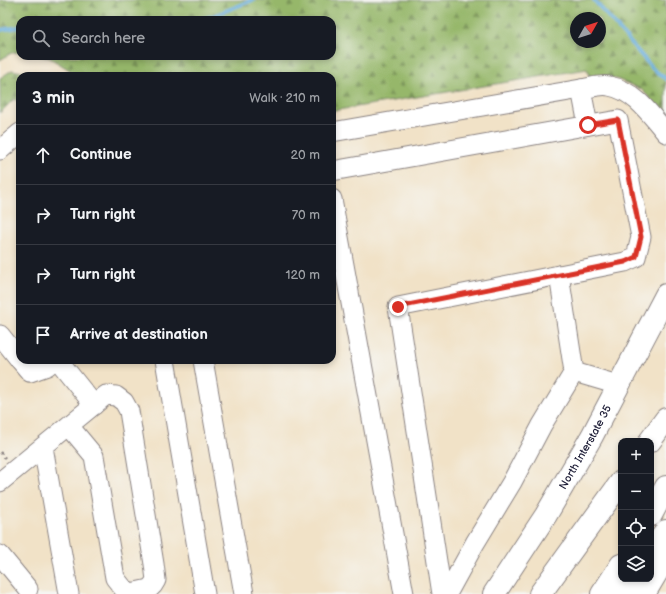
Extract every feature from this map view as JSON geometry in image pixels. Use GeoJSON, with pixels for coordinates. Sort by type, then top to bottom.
{"type":"FeatureCollection","features":[{"type":"Feature","properties":{"kind":"main road","name":"North Interstate 35"},"geometry":{"type":"LineString","coordinates":[[494,594],[546,515],[592,436],[666,295]]}},
{"type":"Feature","properties":{"kind":"main road"},"geometry":{"type":"LineString","coordinates":[[652,438],[666,419]]}},
{"type":"Feature","properties":{"kind":"main road"},"geometry":{"type":"LineString","coordinates":[[540,594],[618,486]]}},
{"type":"Feature","properties":{"kind":"main road"},"geometry":{"type":"LineString","coordinates":[[654,510],[666,487]]}},
{"type":"Feature","properties":{"kind":"main road"},"geometry":{"type":"LineString","coordinates":[[654,548],[666,530]]}},
{"type":"Feature","properties":{"kind":"main road"},"geometry":{"type":"LineString","coordinates":[[644,594],[666,557]]}},
{"type":"Feature","properties":{"kind":"main road"},"geometry":{"type":"LineString","coordinates":[[602,594],[618,570]]}},
{"type":"Feature","properties":{"kind":"main road"},"geometry":{"type":"LineString","coordinates":[[624,594],[632,582]]}},
{"type":"Feature","properties":{"kind":"lane"},"geometry":{"type":"LineString","coordinates":[[336,131],[609,85],[626,92],[641,103],[666,133]]}},
{"type":"Feature","properties":{"kind":"lane"},"geometry":{"type":"LineString","coordinates":[[582,89],[588,125]]}},
{"type":"Feature","properties":{"kind":"lane"},"geometry":{"type":"LineString","coordinates":[[336,170],[618,120],[641,237],[636,257],[625,262],[398,307],[442,594]]}},
{"type":"Feature","properties":{"kind":"lane"},"geometry":{"type":"LineString","coordinates":[[0,150],[16,136]]}},
{"type":"Feature","properties":{"kind":"lane"},"geometry":{"type":"LineString","coordinates":[[336,221],[404,594]]}},
{"type":"Feature","properties":{"kind":"lane"},"geometry":{"type":"LineString","coordinates":[[447,594],[574,372],[559,275]]}},
{"type":"Feature","properties":{"kind":"lane"},"geometry":{"type":"LineString","coordinates":[[0,335],[16,355]]}},
{"type":"Feature","properties":{"kind":"lane"},"geometry":{"type":"LineString","coordinates":[[23,364],[30,372],[49,364]]}},
{"type":"Feature","properties":{"kind":"lane"},"geometry":{"type":"LineString","coordinates":[[61,364],[94,405]]}},
{"type":"Feature","properties":{"kind":"lane"},"geometry":{"type":"LineString","coordinates":[[166,364],[205,594]]}},
{"type":"Feature","properties":{"kind":"lane"},"geometry":{"type":"LineString","coordinates":[[204,364],[244,594]]}},
{"type":"Feature","properties":{"kind":"lane"},"geometry":{"type":"LineString","coordinates":[[574,372],[618,386]]}},
{"type":"Feature","properties":{"kind":"lane"},"geometry":{"type":"LineString","coordinates":[[0,482],[43,447],[68,426],[106,395],[116,396],[124,402],[129,411],[155,572],[156,580],[153,586],[149,589],[131,593],[122,588],[115,578],[94,456],[68,426]]}},
{"type":"Feature","properties":{"kind":"lane"},"geometry":{"type":"LineString","coordinates":[[43,447],[69,594]]}},
{"type":"Feature","properties":{"kind":"lane"},"geometry":{"type":"LineString","coordinates":[[0,555],[28,589]]}},
{"type":"Feature","properties":{"kind":"green space"},"geometry":{"type":"Polygon","coordinates":[[[0,0],[666,0],[666,115],[641,89],[614,78],[590,79],[587,69],[336,110],[336,72],[73,72],[53,60],[336,60],[336,16],[16,16],[16,52],[13,52],[0,60],[0,0]]]}},
{"type":"Feature","properties":{"kind":"green space"},"geometry":{"type":"Polygon","coordinates":[[[12,70],[22,72],[16,72],[16,100],[14,99],[0,113],[0,78],[12,70]]]}},
{"type":"Feature","properties":{"kind":"waterway"},"geometry":{"type":"LineString","coordinates":[[213,16],[253,0]]}},
{"type":"Feature","properties":{"kind":"waterway"},"geometry":{"type":"LineString","coordinates":[[594,0],[653,69],[666,79]]}},
{"type":"Feature","properties":{"kind":"waterway"},"geometry":{"type":"LineString","coordinates":[[0,30],[16,28]]}},
{"type":"Feature","properties":{"kind":"route"},"geometry":{"type":"LineString","coordinates":[[398,307],[625,262],[636,257],[641,237],[618,120],[588,125]]}}]}
